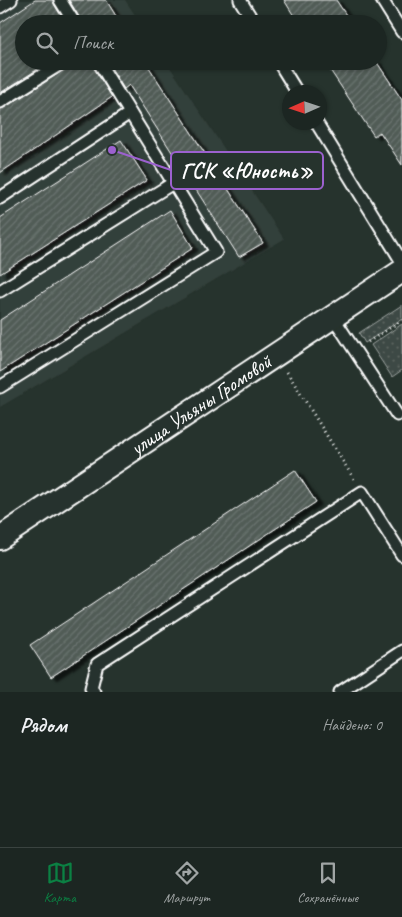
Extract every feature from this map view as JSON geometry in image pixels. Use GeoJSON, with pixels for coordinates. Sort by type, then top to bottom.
{"type":"FeatureCollection","features":[{"type":"Feature","properties":{"kind":"street","name":"улица Ульяны Громовой"},"geometry":{"type":"LineString","coordinates":[[0,538],[402,271]]}},
{"type":"Feature","properties":{"kind":"lane"},"geometry":{"type":"LineString","coordinates":[[0,7],[11,0]]}},
{"type":"Feature","properties":{"kind":"lane"},"geometry":{"type":"LineString","coordinates":[[60,0],[69,15]]}},
{"type":"Feature","properties":{"kind":"lane"},"geometry":{"type":"LineString","coordinates":[[240,0],[249,15]]}},
{"type":"Feature","properties":{"kind":"lane"},"geometry":{"type":"LineString","coordinates":[[382,0],[402,32]]}},
{"type":"Feature","properties":{"kind":"lane"},"geometry":{"type":"LineString","coordinates":[[0,102],[51,70]]}},
{"type":"Feature","properties":{"kind":"lane"},"geometry":{"type":"LineString","coordinates":[[0,388],[216,252],[104,70]]}},
{"type":"Feature","properties":{"kind":"lane"},"geometry":{"type":"LineString","coordinates":[[284,70],[293,85]]}},
{"type":"Feature","properties":{"kind":"lane"},"geometry":{"type":"LineString","coordinates":[[0,198],[130,113]]}},
{"type":"Feature","properties":{"kind":"lane"},"geometry":{"type":"LineString","coordinates":[[321,130],[402,262]]}},
{"type":"Feature","properties":{"kind":"lane"},"geometry":{"type":"LineString","coordinates":[[0,291],[173,183]]}},
{"type":"Feature","properties":{"kind":"lane"},"geometry":{"type":"LineString","coordinates":[[333,317],[397,415]]}},
{"type":"Feature","properties":{"kind":"lane"},"geometry":{"type":"LineString","coordinates":[[90,691],[97,664],[362,492],[402,555]]}},
{"type":"Feature","properties":{"kind":"lane"},"geometry":{"type":"LineString","coordinates":[[340,692],[402,651]]}},
{"type":"Feature","properties":{"kind":"path"},"geometry":{"type":"LineString","coordinates":[[355,351],[402,320]]}},
{"type":"Feature","properties":{"kind":"path"},"geometry":{"type":"LineString","coordinates":[[276,354],[362,492]]}},
{"type":"Feature","properties":{"kind":"shaded area"},"geometry":{"type":"Polygon","coordinates":[[[0,0],[125,0],[135,15],[15,15],[15,70],[172,70],[284,239],[0,407],[0,0]]]}},
{"type":"Feature","properties":{"kind":"shaded area"},"geometry":{"type":"Polygon","coordinates":[[[402,305],[402,319],[365,343],[359,333],[402,305]]]}},
{"type":"Feature","properties":{"kind":"shaded area"},"geometry":{"type":"Polygon","coordinates":[[[402,324],[402,370],[392,377],[371,345],[402,324]]]}},
{"type":"Feature","properties":{"kind":"building"},"geometry":{"type":"Polygon","coordinates":[[[35,0],[53,0],[61,15],[15,15],[15,70],[37,70],[0,93],[0,23],[35,0]]]}},
{"type":"Feature","properties":{"kind":"building"},"geometry":{"type":"Polygon","coordinates":[[[69,0],[106,0],[115,15],[78,15],[69,0]]]}},
{"type":"Feature","properties":{"kind":"building"},"geometry":{"type":"Polygon","coordinates":[[[284,0],[336,0],[346,15],[293,15],[284,0]]]}},
{"type":"Feature","properties":{"kind":"building"},"geometry":{"type":"Polygon","coordinates":[[[64,70],[95,70],[112,97],[0,173],[0,109],[64,70]]]}},
{"type":"Feature","properties":{"kind":"building"},"geometry":{"type":"Polygon","coordinates":[[[112,70],[151,70],[263,243],[239,257],[129,85],[124,89],[112,70]]]}},
{"type":"Feature","properties":{"kind":"building"},"geometry":{"type":"Polygon","coordinates":[[[330,70],[382,70],[402,100],[402,165],[380,132],[374,136],[330,70]]]}},
{"type":"Feature","properties":{"kind":"building"},"geometry":{"type":"Polygon","coordinates":[[[121,140],[147,180],[0,274],[0,218],[121,140]]]}},
{"type":"Feature","properties":{"kind":"building"},"geometry":{"type":"Polygon","coordinates":[[[170,210],[193,248],[0,372],[0,320],[170,210]]]}},
{"type":"Feature","properties":{"kind":"building"},"geometry":{"type":"Polygon","coordinates":[[[295,470],[316,502],[51,677],[30,645],[295,470]]]}},
{"type":"Feature","properties":{"kind":"place","name":"ГСК «Юность»"},"geometry":{"type":"Point","coordinates":[112,150]}}]}
